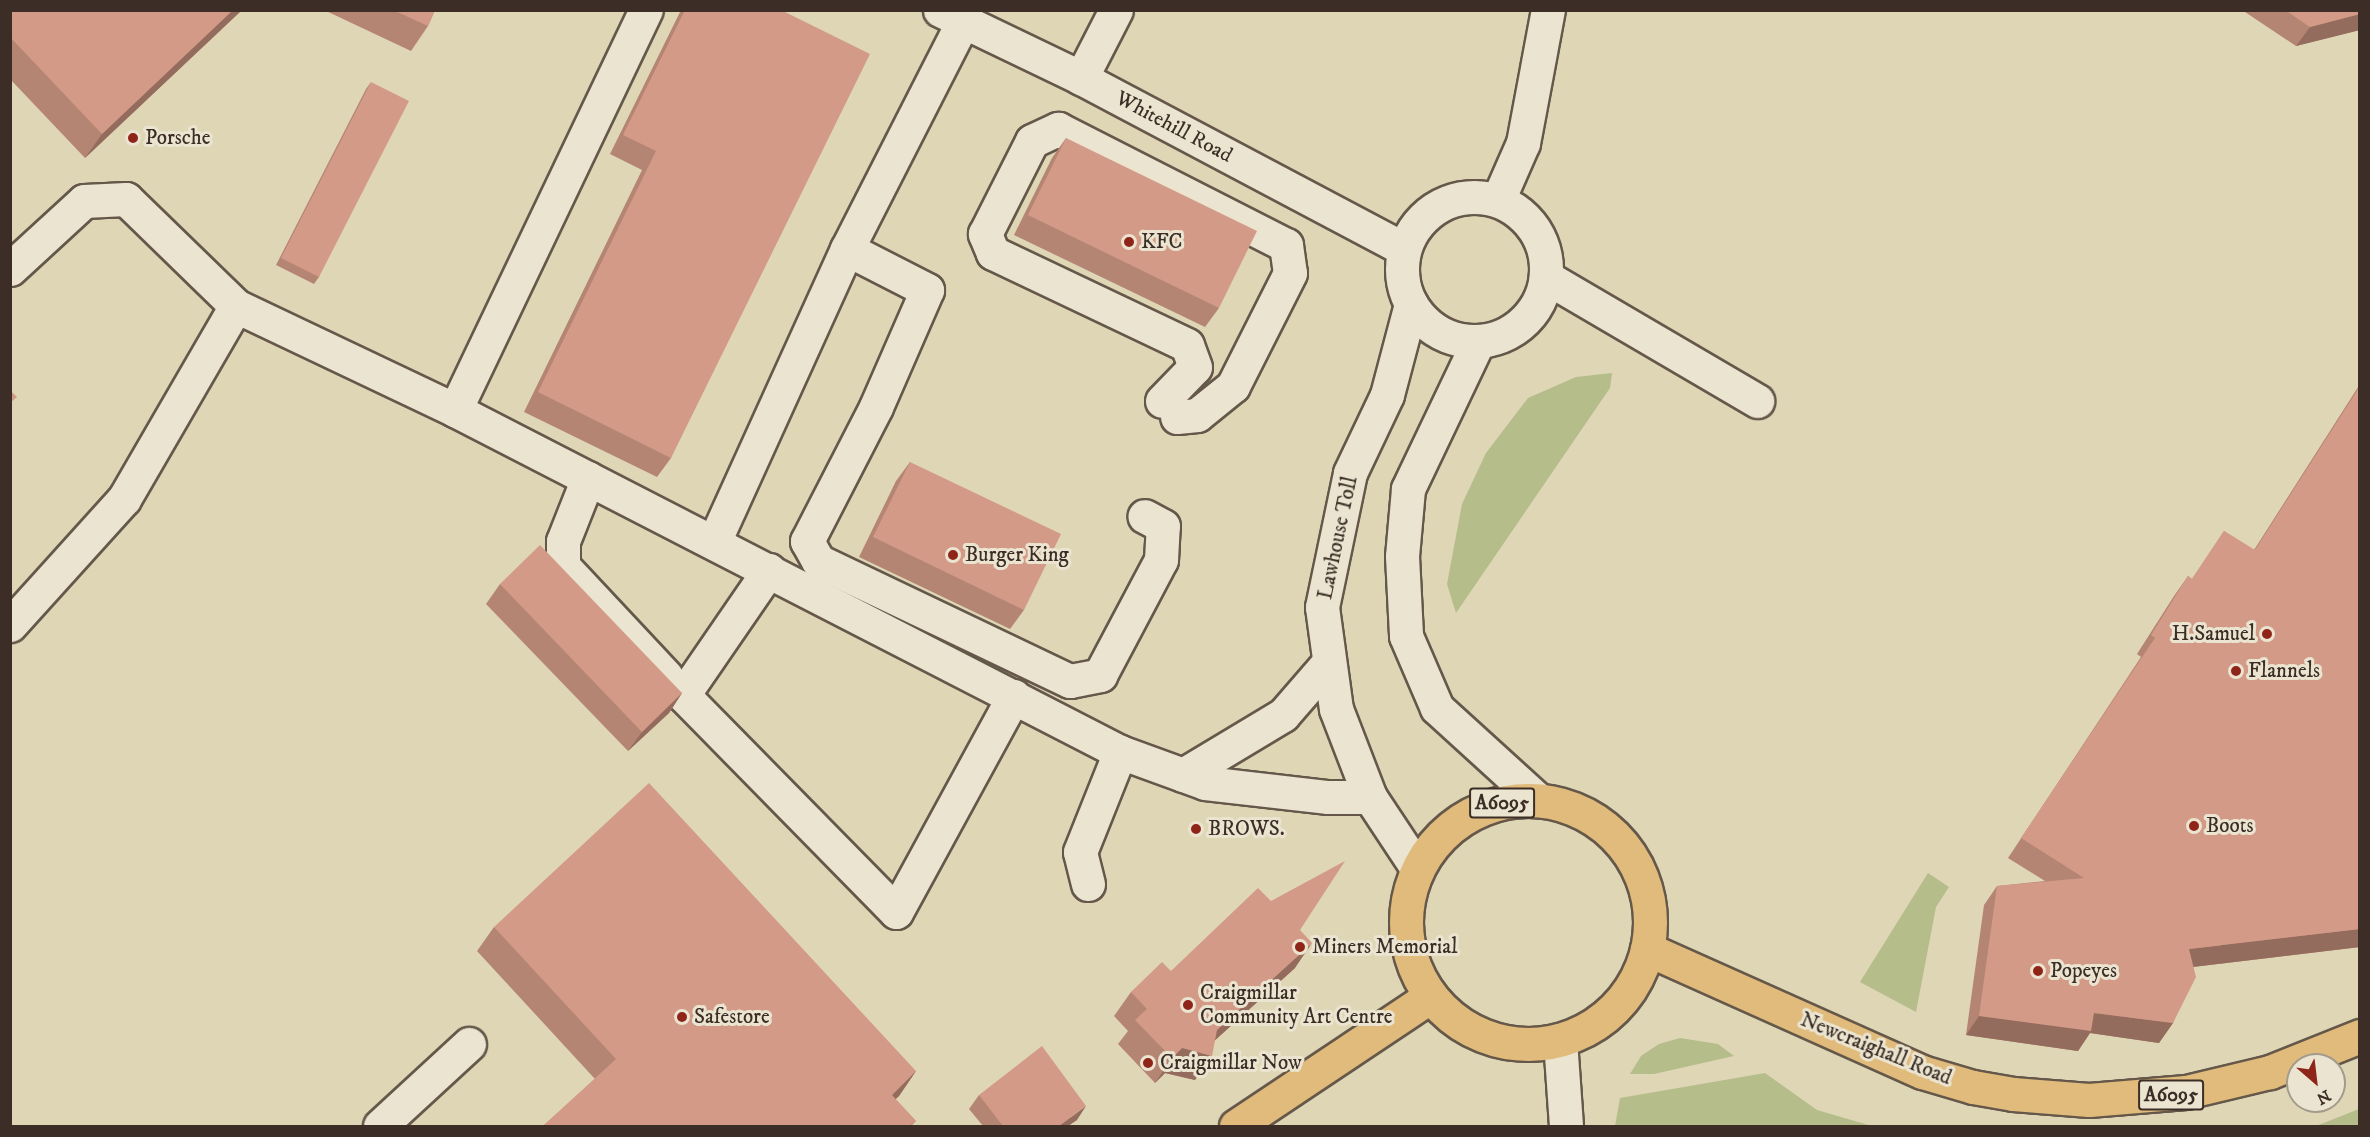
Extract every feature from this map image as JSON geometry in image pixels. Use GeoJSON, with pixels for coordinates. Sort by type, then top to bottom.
{"type":"FeatureCollection","features":[{"type":"Feature","properties":{"kind":"main road","name":"A6095"},"geometry":{"type":"LineString","coordinates":[[1516,799],[1537,799],[1564,804],[1591,816],[1619,839],[1642,876],[1649,903],[1647,949],[1633,985],[1604,1018],[1560,1040],[1522,1044],[1500,1041],[1470,1030],[1431,996],[1419,978],[1406,935],[1410,890],[1418,868],[1438,838],[1472,812],[1516,799]]}},
{"type":"Feature","properties":{"kind":"main road","name":"Newcraighall Road"},"geometry":{"type":"LineString","coordinates":[[1647,949],[1922,1072],[1973,1087],[2022,1095],[2089,1100],[2186,1092],[2270,1072],[2360,1036]]}},
{"type":"Feature","properties":{"kind":"main road"},"geometry":{"type":"LineString","coordinates":[[1236,1126],[1431,996]]}},
{"type":"Feature","properties":{"kind":"street"},"geometry":{"type":"LineString","coordinates":[[455,410],[646,10]]}},
{"type":"Feature","properties":{"kind":"street"},"geometry":{"type":"LineString","coordinates":[[1081,78],[1116,10]]}},
{"type":"Feature","properties":{"kind":"street"},"geometry":{"type":"LineString","coordinates":[[1498,200],[1523,143],[1548,10]]}},
{"type":"Feature","properties":{"kind":"street"},"geometry":{"type":"LineString","coordinates":[[714,542],[952,16]]}},
{"type":"Feature","properties":{"kind":"street","name":"Whitehill Road"},"geometry":{"type":"LineString","coordinates":[[952,16],[1081,78],[1404,249]]}},
{"type":"Feature","properties":{"kind":"street"},"geometry":{"type":"LineString","coordinates":[[1058,129],[1286,245],[1290,273],[1233,386],[1197,415],[1169,409],[1195,367],[1187,345],[993,253],[985,234],[1032,141],[1058,129]]}},
{"type":"Feature","properties":{"kind":"street"},"geometry":{"type":"LineString","coordinates":[[1404,249],[1414,228],[1441,205],[1474,196],[1498,200],[1515,209],[1540,239],[1546,277],[1531,314],[1498,338],[1478,342],[1439,333],[1411,304]]}},
{"type":"Feature","properties":{"kind":"street"},"geometry":{"type":"LineString","coordinates":[[10,269],[84,201],[126,199],[236,306],[455,410],[1120,752],[1205,783],[1328,797],[1370,797]]}},
{"type":"Feature","properties":{"kind":"street"},"geometry":{"type":"LineString","coordinates":[[847,249],[927,291],[876,407],[807,541],[818,561],[1070,681],[1100,675],[1161,560],[1163,525],[1144,516]]}},
{"type":"Feature","properties":{"kind":"street","name":"Lawhouse Toll"},"geometry":{"type":"LineString","coordinates":[[1404,249],[1404,286],[1411,304],[1387,394],[1350,472],[1322,607],[1336,709],[1370,797],[1418,868]]}},
{"type":"Feature","properties":{"kind":"street"},"geometry":{"type":"LineString","coordinates":[[1546,277],[1757,401]]}},
{"type":"Feature","properties":{"kind":"street"},"geometry":{"type":"LineString","coordinates":[[10,625],[124,499],[236,306]]}},
{"type":"Feature","properties":{"kind":"street"},"geometry":{"type":"LineString","coordinates":[[1478,342],[1408,489],[1402,556],[1406,636],[1437,708],[1537,799]]}},
{"type":"Feature","properties":{"kind":"street"},"geometry":{"type":"LineString","coordinates":[[588,478],[563,541],[562,566],[683,695],[896,912],[1014,696]]}},
{"type":"Feature","properties":{"kind":"street"},"geometry":{"type":"LineString","coordinates":[[683,695],[769,570]]}},
{"type":"Feature","properties":{"kind":"street"},"geometry":{"type":"LineString","coordinates":[[1182,775],[1283,715],[1329,662]]}},
{"type":"Feature","properties":{"kind":"street"},"geometry":{"type":"LineString","coordinates":[[1088,884],[1080,852],[1120,752]]}},
{"type":"Feature","properties":{"kind":"street"},"geometry":{"type":"LineString","coordinates":[[1560,1040],[1566,1126]]}},
{"type":"Feature","properties":{"kind":"street"},"geometry":{"type":"LineString","coordinates":[[380,1126],[469,1044]]}},
{"type":"Feature","properties":{"kind":"green space"},"geometry":{"type":"Polygon","coordinates":[[[1612,373],[1610,388],[1456,613],[1447,584],[1462,504],[1486,453],[1528,398],[1576,377],[1612,373]]]}},
{"type":"Feature","properties":{"kind":"green space"},"geometry":{"type":"Polygon","coordinates":[[[1928,873],[1949,887],[1936,907],[1916,1012],[1860,982],[1928,873]]]}},
{"type":"Feature","properties":{"kind":"green space"},"geometry":{"type":"Polygon","coordinates":[[[1680,1038],[1718,1044],[1734,1056],[1654,1074],[1630,1074],[1641,1056],[1659,1044],[1680,1038]]]}},
{"type":"Feature","properties":{"kind":"green space"},"geometry":{"type":"Polygon","coordinates":[[[1765,1073],[1817,1110],[1872,1126],[1615,1126],[1620,1098],[1765,1073]]]}},
{"type":"Feature","properties":{"kind":"green space"},"geometry":{"type":"Polygon","coordinates":[[[2359,1109],[2359,1126],[2316,1126],[2359,1109]]]}},
{"type":"Feature","properties":{"kind":"building"},"geometry":{"type":"Polygon","coordinates":[[[10,10],[233,10],[102,134],[10,37],[10,10]]]}},
{"type":"Feature","properties":{"kind":"building"},"geometry":{"type":"Polygon","coordinates":[[[393,10],[435,10],[428,26],[393,10]]]}},
{"type":"Feature","properties":{"kind":"building"},"geometry":{"type":"Polygon","coordinates":[[[685,10],[781,10],[870,54],[671,458],[538,392],[656,151],[623,135],[685,10]]]}},
{"type":"Feature","properties":{"kind":"building"},"geometry":{"type":"Polygon","coordinates":[[[2285,10],[2360,10],[2360,14],[2310,27],[2285,10]]]}},
{"type":"Feature","properties":{"kind":"building"},"geometry":{"type":"Polygon","coordinates":[[[371,82],[409,101],[319,277],[281,258],[371,82]]]}},
{"type":"Feature","properties":{"kind":"building","name":"KFC"},"geometry":{"type":"Polygon","coordinates":[[[1066,138],[1257,231],[1219,308],[1028,215],[1066,138]]]}},
{"type":"Feature","properties":{"kind":"building"},"geometry":{"type":"Polygon","coordinates":[[[2360,386],[2360,929],[2189,949],[2196,977],[2173,1023],[2094,1013],[2091,1031],[1979,1016],[1997,886],[2084,878],[2021,838],[2155,638],[2151,635],[2188,576],[2192,579],[2224,531],[2255,550],[2360,386]]]}},
{"type":"Feature","properties":{"kind":"building"},"geometry":{"type":"Polygon","coordinates":[[[10,390],[17,397],[10,403],[10,390]]]}},
{"type":"Feature","properties":{"kind":"building","name":"Burger King"},"geometry":{"type":"Polygon","coordinates":[[[910,462],[1061,534],[1024,610],[873,537],[910,462]]]}},
{"type":"Feature","properties":{"kind":"building"},"geometry":{"type":"Polygon","coordinates":[[[540,545],[682,693],[642,732],[500,584],[540,545]]]}},
{"type":"Feature","properties":{"kind":"building","name":"Safestore"},"geometry":{"type":"Polygon","coordinates":[[[649,783],[916,1071],[892,1095],[916,1121],[909,1126],[543,1126],[616,1059],[494,927],[649,783]]]}},
{"type":"Feature","properties":{"kind":"building","name":"Craigmillar Community Art Centre"},"geometry":{"type":"Polygon","coordinates":[[[1345,861],[1300,930],[1312,943],[1217,1030],[1212,1056],[1182,1048],[1172,1058],[1135,1020],[1147,1009],[1131,992],[1162,962],[1171,971],[1258,888],[1271,901],[1345,861]]]}},
{"type":"Feature","properties":{"kind":"building"},"geometry":{"type":"Polygon","coordinates":[[[1042,1046],[1086,1106],[1059,1126],[1003,1126],[979,1095],[1042,1046]]]}},
{"type":"Feature","properties":{"kind":"place","name":"Porsche"},"geometry":{"type":"Point","coordinates":[133,138]}},
{"type":"Feature","properties":{"kind":"place","name":"KFC"},"geometry":{"type":"Point","coordinates":[1129,242]}},
{"type":"Feature","properties":{"kind":"place","name":"Burger King"},"geometry":{"type":"Point","coordinates":[953,555]}},
{"type":"Feature","properties":{"kind":"place","name":"H.Samuel"},"geometry":{"type":"Point","coordinates":[2267,634]}},
{"type":"Feature","properties":{"kind":"place","name":"Flannels"},"geometry":{"type":"Point","coordinates":[2236,671]}},
{"type":"Feature","properties":{"kind":"place","name":"Boots"},"geometry":{"type":"Point","coordinates":[2194,826]}},
{"type":"Feature","properties":{"kind":"place","name":"BROWS."},"geometry":{"type":"Point","coordinates":[1196,829]}},
{"type":"Feature","properties":{"kind":"place","name":"Miners Memorial"},"geometry":{"type":"Point","coordinates":[1300,947]}},
{"type":"Feature","properties":{"kind":"place","name":"Popeyes"},"geometry":{"type":"Point","coordinates":[2038,971]}},
{"type":"Feature","properties":{"kind":"place","name":"Craigmillar Community Art Centre"},"geometry":{"type":"Point","coordinates":[1188,1005]}},
{"type":"Feature","properties":{"kind":"place","name":"Safestore"},"geometry":{"type":"Point","coordinates":[682,1017]}},
{"type":"Feature","properties":{"kind":"place","name":"Craigmillar Now"},"geometry":{"type":"Point","coordinates":[1148,1063]}}]}
